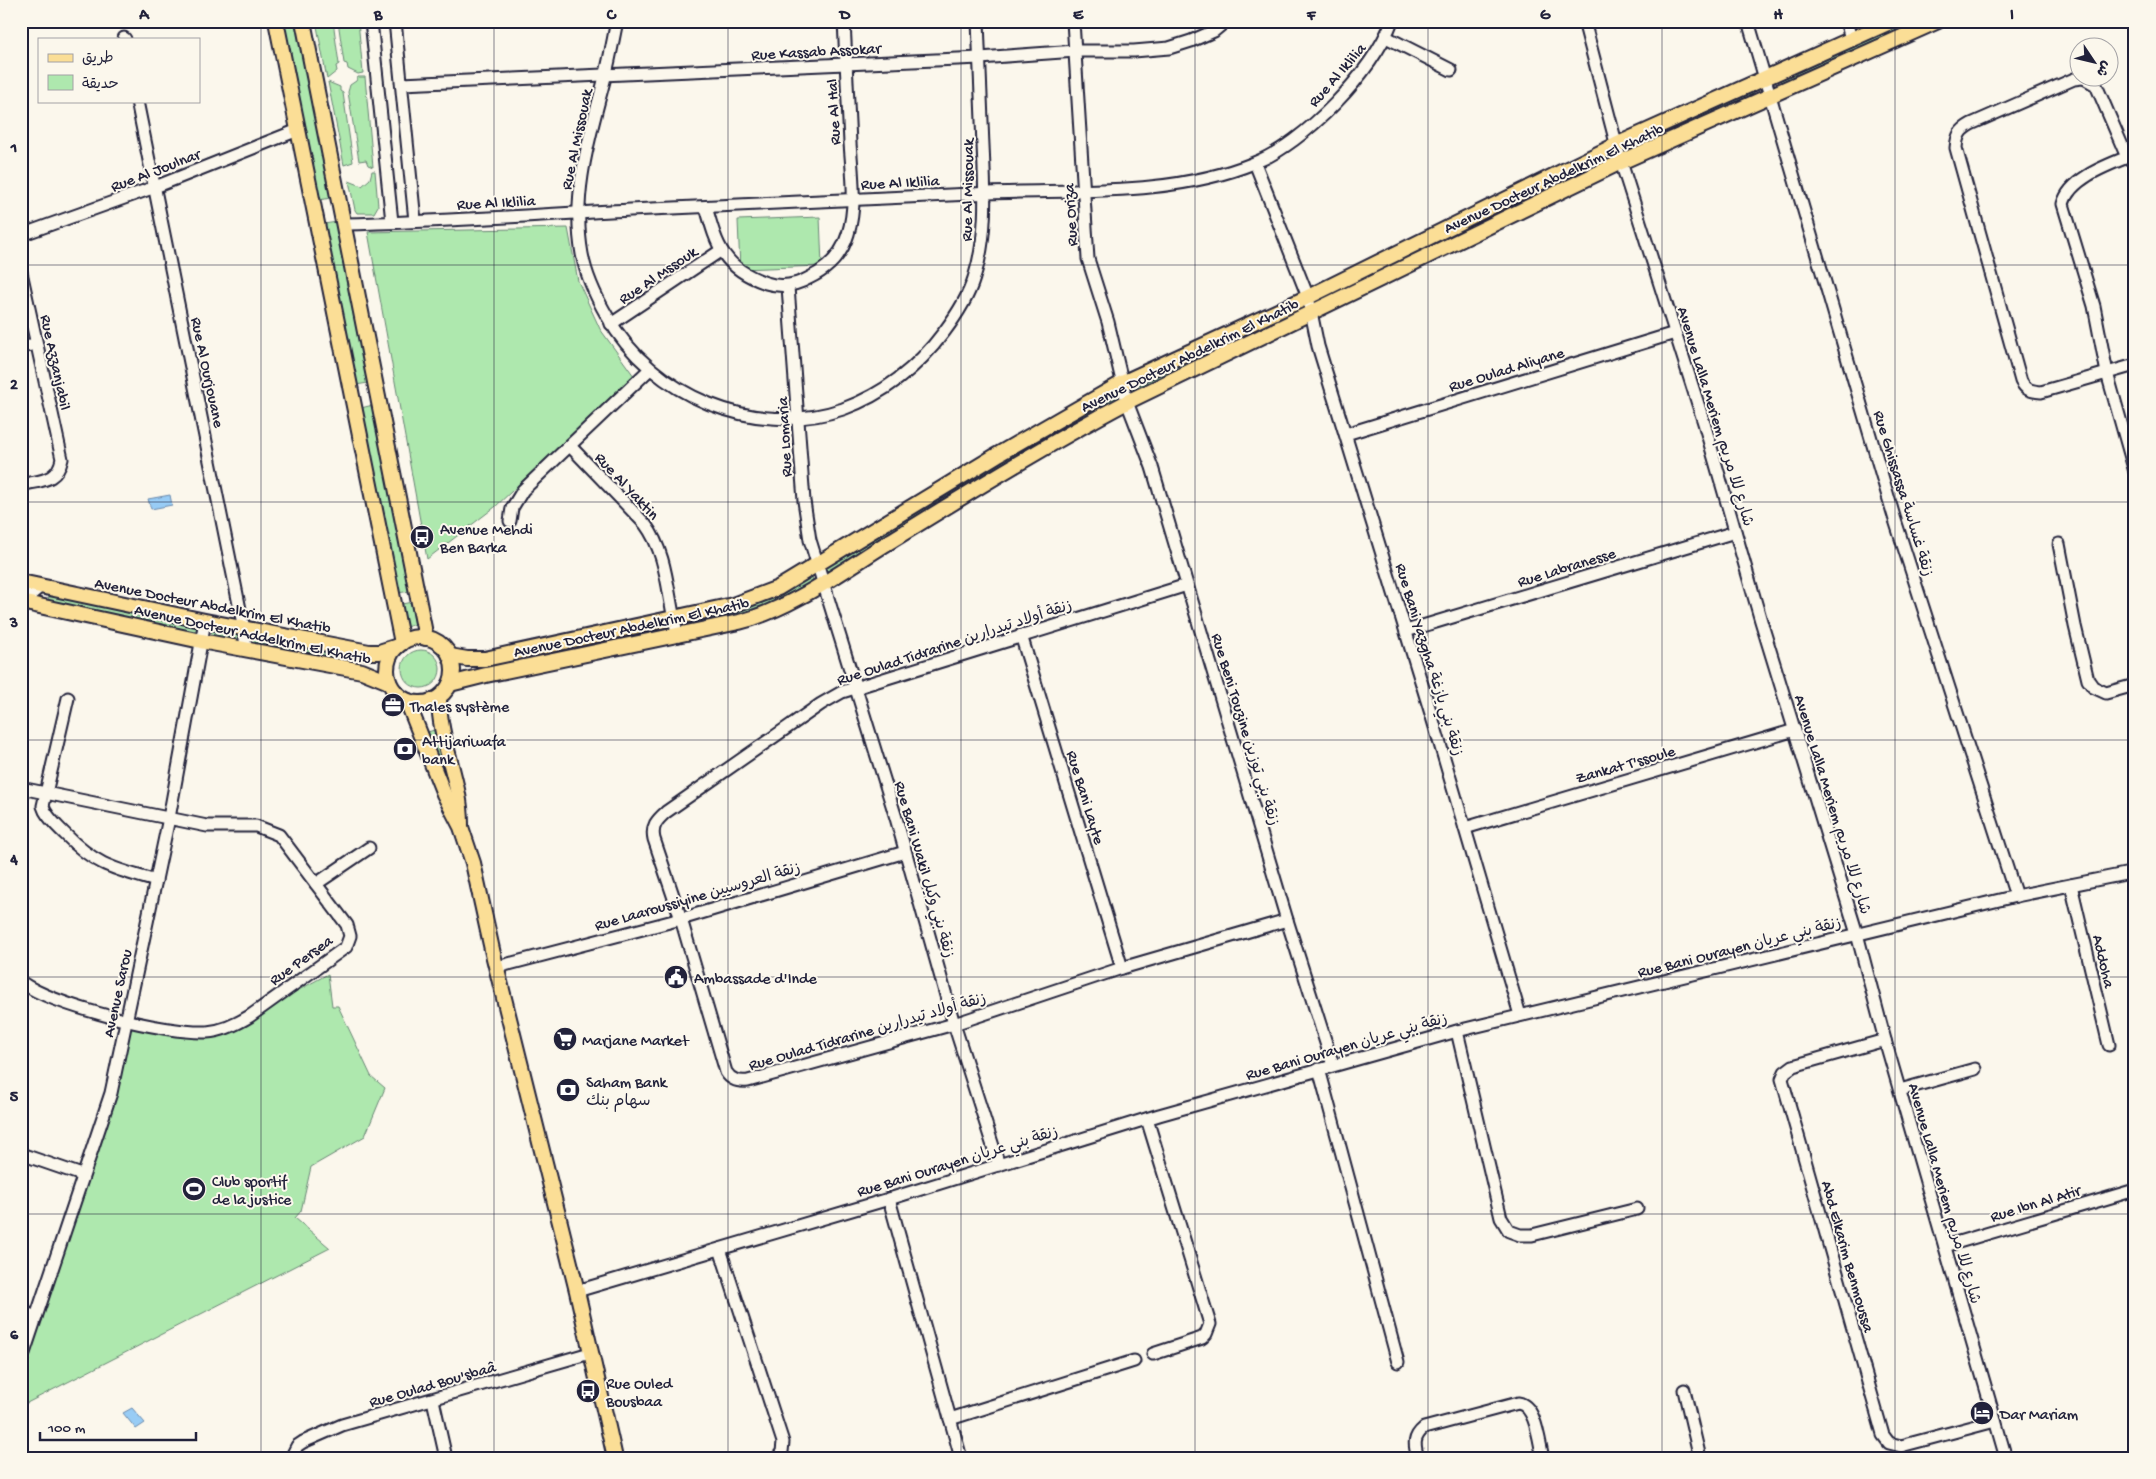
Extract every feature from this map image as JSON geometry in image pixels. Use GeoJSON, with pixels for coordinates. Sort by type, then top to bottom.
{"type":"FeatureCollection","features":[{"type":"Feature","properties":{"kind":"main road"},"geometry":{"type":"LineString","coordinates":[[276,21],[400,644]]}},
{"type":"Feature","properties":{"kind":"main road"},"geometry":{"type":"LineString","coordinates":[[303,21],[426,638]]}},
{"type":"Feature","properties":{"kind":"main road","name":"Avenue Docteur Abdelkrim El Khatib"},"geometry":{"type":"LineString","coordinates":[[450,656],[467,659],[485,659],[733,605],[778,588],[1012,446],[1122,383],[1308,297],[1616,145],[1892,21]]}},
{"type":"Feature","properties":{"kind":"main road","name":"Avenue Docteur Abdelkrim El Khatib"},"geometry":{"type":"LineString","coordinates":[[450,684],[492,673],[678,636],[761,616],[822,583],[1068,433],[1128,402],[1621,162],[1938,21]]}},
{"type":"Feature","properties":{"kind":"main road","name":"Avenue Docteur Abdelkrim El Khatib"},"geometry":{"type":"LineString","coordinates":[[21,582],[244,629],[369,652],[384,651],[400,644]]}},
{"type":"Feature","properties":{"kind":"main road","name":"Avenue Docteur Addelkrim El Khatib"},"geometry":{"type":"LineString","coordinates":[[22,602],[201,641],[362,671],[390,682]]}},
{"type":"Feature","properties":{"kind":"main road"},"geometry":{"type":"LineString","coordinates":[[414,638],[426,638],[440,644],[450,656],[452,665],[450,684],[439,698],[423,703],[407,700],[400,696],[390,682],[388,663],[400,644],[414,638]]}},
{"type":"Feature","properties":{"kind":"main road"},"geometry":{"type":"LineString","coordinates":[[439,698],[441,721],[459,799],[461,827]]}},
{"type":"Feature","properties":{"kind":"main road"},"geometry":{"type":"LineString","coordinates":[[407,700],[444,794],[461,827],[479,884],[497,967],[577,1291],[615,1458]]}},
{"type":"Feature","properties":{"kind":"street"},"geometry":{"type":"LineString","coordinates":[[371,21],[392,222]]}},
{"type":"Feature","properties":{"kind":"street"},"geometry":{"type":"LineString","coordinates":[[396,21],[415,221]]}},
{"type":"Feature","properties":{"kind":"street","name":"Rue Al Missouak"},"geometry":{"type":"LineString","coordinates":[[617,21],[586,149],[579,189],[578,213],[582,255],[587,273],[612,324],[624,343],[650,369],[676,388],[734,413],[799,418],[836,411],[866,399],[890,385],[917,364],[933,348],[954,318],[974,279],[984,238],[985,193],[978,21]]}},
{"type":"Feature","properties":{"kind":"street","name":"Rue Al Hal"},"geometry":{"type":"LineString","coordinates":[[844,21],[854,200]]}},
{"type":"Feature","properties":{"kind":"street","name":"Rue Oriza"},"geometry":{"type":"LineString","coordinates":[[1073,21],[1088,259],[1108,322],[1128,402]]}},
{"type":"Feature","properties":{"kind":"street","name":"Rue Kassab Assokar"},"geometry":{"type":"LineString","coordinates":[[402,84],[846,65],[980,58],[1076,50],[1134,51],[1169,48],[1191,41],[1214,31],[1226,21]]}},
{"type":"Feature","properties":{"kind":"street","name":"Rue Al Iklilia"},"geometry":{"type":"LineString","coordinates":[[344,224],[1158,186],[1255,163],[1302,133],[1331,108],[1351,86],[1386,37],[1392,21]]}},
{"type":"Feature","properties":{"kind":"street","name":"Avenue Lalla Meriem شارع للا مريم"},"geometry":{"type":"LineString","coordinates":[[1584,21],[1621,162],[1675,333],[1857,934],[1885,1040],[2006,1458]]}},
{"type":"Feature","properties":{"kind":"street","name":"Rue Ghissassa زنقة غساسة"},"geometry":{"type":"LineString","coordinates":[[1748,21],[1895,520],[2016,896]]}},
{"type":"Feature","properties":{"kind":"street"},"geometry":{"type":"LineString","coordinates":[[1846,21],[1851,39]]}},
{"type":"Feature","properties":{"kind":"street"},"geometry":{"type":"LineString","coordinates":[[1386,37],[1451,70]]}},
{"type":"Feature","properties":{"kind":"street"},"geometry":{"type":"LineString","coordinates":[[2068,82],[1971,124],[1961,130],[1956,148],[2020,381],[2024,387],[2029,391],[2041,392],[2135,364]]}},
{"type":"Feature","properties":{"kind":"street"},"geometry":{"type":"LineString","coordinates":[[2097,88],[2131,156],[2080,180],[2066,194],[2063,204],[2094,306],[2108,373],[2135,472]]}},
{"type":"Feature","properties":{"kind":"street","name":"Rue Al Ourjouane"},"geometry":{"type":"LineString","coordinates":[[137,102],[244,629],[246,649]]}},
{"type":"Feature","properties":{"kind":"street","name":"Rue Al Joulnar"},"geometry":{"type":"LineString","coordinates":[[21,235],[155,187],[298,130]]}},
{"type":"Feature","properties":{"kind":"street","name":"Rue Bani Yazgha زنقة بني يازغة"},"geometry":{"type":"LineString","coordinates":[[1255,163],[1308,297],[1318,346],[1406,631],[1520,1015]]}},
{"type":"Feature","properties":{"kind":"street"},"geometry":{"type":"LineString","coordinates":[[706,207],[720,251],[732,264],[746,274],[767,283],[788,287],[816,275],[839,254],[849,233],[854,200]]}},
{"type":"Feature","properties":{"kind":"street","name":"Rue Al Mssouk"},"geometry":{"type":"LineString","coordinates":[[612,324],[720,251]]}},
{"type":"Feature","properties":{"kind":"street","name":"Rue Azzanjabil"},"geometry":{"type":"LineString","coordinates":[[21,272],[62,459],[59,468],[51,478],[21,484]]}},
{"type":"Feature","properties":{"kind":"street","name":"Rue Lomaria"},"geometry":{"type":"LineString","coordinates":[[788,287],[806,518],[822,583]]}},
{"type":"Feature","properties":{"kind":"street","name":"Rue Oulad Aliyane"},"geometry":{"type":"LineString","coordinates":[[1346,434],[1675,333]]}},
{"type":"Feature","properties":{"kind":"street"},"geometry":{"type":"LineString","coordinates":[[21,347],[36,344]]}},
{"type":"Feature","properties":{"kind":"street"},"geometry":{"type":"LineString","coordinates":[[510,521],[512,508],[523,490],[650,369]]}},
{"type":"Feature","properties":{"kind":"street","name":"Rue Beni Touzine زنقة بني توزين"},"geometry":{"type":"LineString","coordinates":[[1128,402],[1152,467],[1287,920],[1333,1065]]}},
{"type":"Feature","properties":{"kind":"street","name":"Rue Al Yaktin"},"geometry":{"type":"LineString","coordinates":[[570,446],[645,524],[654,538],[661,553],[672,617],[678,636]]}},
{"type":"Feature","properties":{"kind":"street","name":"Rue Labranesse"},"geometry":{"type":"LineString","coordinates":[[1406,631],[1735,532]]}},
{"type":"Feature","properties":{"kind":"street"},"geometry":{"type":"LineString","coordinates":[[2059,544],[2088,680],[2093,687],[2106,693],[2135,684]]}},
{"type":"Feature","properties":{"kind":"street","name":"Rue Bani Wakil زنقة بني وكيل"},"geometry":{"type":"LineString","coordinates":[[822,583],[905,852],[954,1024],[999,1165]]}},
{"type":"Feature","properties":{"kind":"street","name":"Rue Oulad Tidrarine زنقة أولاد تيدرارين"},"geometry":{"type":"LineString","coordinates":[[1188,585],[855,687],[821,704],[666,812],[655,823],[654,839],[681,919],[726,1072],[734,1080],[748,1081],[954,1024],[1122,968],[1287,920]]}},
{"type":"Feature","properties":{"kind":"street"},"geometry":{"type":"LineString","coordinates":[[22,602],[41,586]]}},
{"type":"Feature","properties":{"kind":"street","name":"Avenue Sarou"},"geometry":{"type":"LineString","coordinates":[[21,1362],[111,1093],[169,818],[205,621]]}},
{"type":"Feature","properties":{"kind":"street","name":"Rue Bani Layte"},"geometry":{"type":"LineString","coordinates":[[1021,635],[1122,968]]}},
{"type":"Feature","properties":{"kind":"street"},"geometry":{"type":"LineString","coordinates":[[68,698],[43,806],[48,816],[91,858],[106,866],[156,881]]}},
{"type":"Feature","properties":{"kind":"street","name":"Zankat T'ssoule"},"geometry":{"type":"LineString","coordinates":[[1465,828],[1795,730]]}},
{"type":"Feature","properties":{"kind":"street","name":"Rue Persea"},"geometry":{"type":"LineString","coordinates":[[21,788],[215,827],[256,826],[275,832],[347,925],[349,932],[346,947],[250,1016],[228,1028],[206,1032],[127,1020]]}},
{"type":"Feature","properties":{"kind":"street"},"geometry":{"type":"LineString","coordinates":[[316,884],[369,848]]}},
{"type":"Feature","properties":{"kind":"street","name":"Rue Laaroussiyine زنقة العروسيين"},"geometry":{"type":"LineString","coordinates":[[497,967],[681,919],[905,852]]}},
{"type":"Feature","properties":{"kind":"street","name":"Rue Bani Ourayen زنقة بني عريان"},"geometry":{"type":"LineString","coordinates":[[577,1291],[889,1199],[1147,1119],[1457,1031],[2016,896],[2135,872]]}},
{"type":"Feature","properties":{"kind":"street","name":"Addoha"},"geometry":{"type":"LineString","coordinates":[[2071,885],[2109,1045]]}},
{"type":"Feature","properties":{"kind":"street"},"geometry":{"type":"LineString","coordinates":[[21,982],[39,993],[59,1001],[127,1020]]}},
{"type":"Feature","properties":{"kind":"street"},"geometry":{"type":"LineString","coordinates":[[1457,1031],[1502,1218],[1509,1231],[1520,1235],[1532,1235],[1637,1209]]}},
{"type":"Feature","properties":{"kind":"street","name":"Abd Elkarim Benmoussa"},"geometry":{"type":"LineString","coordinates":[[1885,1040],[1793,1066],[1785,1072],[1782,1079],[1877,1416],[1886,1440],[1894,1445],[1901,1446],[1995,1421]]}},
{"type":"Feature","properties":{"kind":"street"},"geometry":{"type":"LineString","coordinates":[[1319,1069],[1398,1362]]}},
{"type":"Feature","properties":{"kind":"street"},"geometry":{"type":"LineString","coordinates":[[1900,1090],[1975,1069]]}},
{"type":"Feature","properties":{"kind":"street"},"geometry":{"type":"LineString","coordinates":[[1147,1119],[1210,1324],[1202,1338],[1154,1354]]}},
{"type":"Feature","properties":{"kind":"street"},"geometry":{"type":"LineString","coordinates":[[21,1154],[82,1175]]}},
{"type":"Feature","properties":{"kind":"street","name":"Rue Ibn Al Atir"},"geometry":{"type":"LineString","coordinates":[[1945,1246],[2135,1190]]}},
{"type":"Feature","properties":{"kind":"street"},"geometry":{"type":"LineString","coordinates":[[889,1199],[961,1458]]}},
{"type":"Feature","properties":{"kind":"street"},"geometry":{"type":"LineString","coordinates":[[720,1249],[783,1442],[782,1452],[777,1458]]}},
{"type":"Feature","properties":{"kind":"street"},"geometry":{"type":"LineString","coordinates":[[21,1312],[36,1317]]}},
{"type":"Feature","properties":{"kind":"street","name":"Rue Oulad Bou'sbaâ"},"geometry":{"type":"LineString","coordinates":[[291,1458],[300,1444],[315,1436],[370,1416],[433,1400],[590,1353]]}},
{"type":"Feature","properties":{"kind":"street"},"geometry":{"type":"LineString","coordinates":[[950,1419],[1134,1361]]}},
{"type":"Feature","properties":{"kind":"street"},"geometry":{"type":"LineString","coordinates":[[1684,1390],[1700,1458]]}},
{"type":"Feature","properties":{"kind":"street"},"geometry":{"type":"LineString","coordinates":[[433,1400],[446,1458]]}},
{"type":"Feature","properties":{"kind":"street"},"geometry":{"type":"LineString","coordinates":[[1418,1458],[1414,1442],[1419,1432],[1424,1428],[1518,1403],[1530,1409],[1543,1458]]}},
{"type":"Feature","properties":{"kind":"green space"},"geometry":{"type":"Polygon","coordinates":[[[284,21],[296,21],[331,198],[319,200],[284,21]]]}},
{"type":"Feature","properties":{"kind":"green space"},"geometry":{"type":"Polygon","coordinates":[[[316,21],[333,21],[339,64],[336,66],[337,71],[327,79],[316,21]]]}},
{"type":"Feature","properties":{"kind":"green space"},"geometry":{"type":"Polygon","coordinates":[[[338,21],[358,21],[363,73],[358,74],[348,69],[347,64],[344,63],[338,21]]]}},
{"type":"Feature","properties":{"kind":"green space"},"geometry":{"type":"Polygon","coordinates":[[[1907,21],[1924,21],[1783,83],[1780,82],[1781,77],[1907,21]]]}},
{"type":"Feature","properties":{"kind":"green space"},"geometry":{"type":"Polygon","coordinates":[[[358,77],[365,77],[373,167],[368,165],[366,160],[359,161],[348,92],[350,85],[358,77]]]}},
{"type":"Feature","properties":{"kind":"green space"},"geometry":{"type":"Polygon","coordinates":[[[328,82],[340,87],[340,91],[343,93],[353,162],[344,165],[328,82]]]}},
{"type":"Feature","properties":{"kind":"green space"},"geometry":{"type":"Polygon","coordinates":[[[1750,91],[1754,93],[1754,97],[1628,152],[1750,91]]]}},
{"type":"Feature","properties":{"kind":"green space"},"geometry":{"type":"Polygon","coordinates":[[[372,171],[375,171],[378,206],[374,213],[357,213],[349,181],[362,186],[370,179],[372,171]]]}},
{"type":"Feature","properties":{"kind":"green space"},"geometry":{"type":"Polygon","coordinates":[[[1569,176],[1525,202],[1328,298],[1325,296],[1569,176]]]}},
{"type":"Feature","properties":{"kind":"green space"},"geometry":{"type":"Polygon","coordinates":[[[820,217],[822,266],[740,269],[738,220],[820,217]]]}},
{"type":"Feature","properties":{"kind":"green space"},"geometry":{"type":"Polygon","coordinates":[[[337,222],[368,383],[356,385],[324,224],[337,222]]]}},
{"type":"Feature","properties":{"kind":"green space"},"geometry":{"type":"Polygon","coordinates":[[[568,228],[578,281],[600,329],[634,376],[495,507],[427,559],[368,232],[568,228]]]}},
{"type":"Feature","properties":{"kind":"green space"},"geometry":{"type":"Polygon","coordinates":[[[1286,311],[1290,313],[1290,316],[1132,391],[1133,386],[1286,311]]]}},
{"type":"Feature","properties":{"kind":"green space"},"geometry":{"type":"Polygon","coordinates":[[[1118,395],[1120,399],[986,476],[830,571],[825,570],[826,566],[1078,414],[1118,395]]]}},
{"type":"Feature","properties":{"kind":"green space"},"geometry":{"type":"Polygon","coordinates":[[[373,405],[410,591],[398,593],[361,408],[373,405]]]}},
{"type":"Feature","properties":{"kind":"green space"},"geometry":{"type":"Polygon","coordinates":[[[809,577],[813,578],[812,581],[796,591],[749,611],[682,628],[679,623],[795,586],[809,577]]]}},
{"type":"Feature","properties":{"kind":"green space"},"geometry":{"type":"Polygon","coordinates":[[[52,595],[195,626],[197,629],[193,632],[50,602],[48,598],[52,595]]]}},
{"type":"Feature","properties":{"kind":"green space"},"geometry":{"type":"Polygon","coordinates":[[[412,602],[416,624],[406,627],[402,604],[412,602]]]}},
{"type":"Feature","properties":{"kind":"green space"},"geometry":{"type":"Polygon","coordinates":[[[668,625],[668,631],[499,666],[498,663],[668,625]]]}},
{"type":"Feature","properties":{"kind":"green space"},"geometry":{"type":"Polygon","coordinates":[[[214,629],[352,659],[294,651],[213,635],[211,632],[214,629]]]}},
{"type":"Feature","properties":{"kind":"green space"},"geometry":{"type":"Polygon","coordinates":[[[421,650],[434,656],[440,669],[434,682],[421,688],[408,682],[402,669],[408,656],[421,650]]]}},
{"type":"Feature","properties":{"kind":"green space"},"geometry":{"type":"Polygon","coordinates":[[[434,730],[450,789],[448,790],[428,732],[434,730]]]}},
{"type":"Feature","properties":{"kind":"green space","name":"Club sportif de la justice"},"geometry":{"type":"Polygon","coordinates":[[[328,974],[332,1006],[338,1006],[371,1076],[385,1088],[365,1136],[311,1167],[301,1211],[295,1218],[330,1248],[21,1406],[21,1382],[131,1027],[215,1036],[328,974]]]}},
{"type":"Feature","properties":{"kind":"water"},"geometry":{"type":"Polygon","coordinates":[[[170,495],[172,505],[151,509],[148,499],[170,495]]]}},
{"type":"Feature","properties":{"kind":"water"},"geometry":{"type":"Polygon","coordinates":[[[132,1408],[145,1423],[136,1429],[123,1413],[132,1408]]]}},
{"type":"Feature","properties":{"kind":"place","name":"Avenue Mehdi Ben Barka"},"geometry":{"type":"Point","coordinates":[422,537]}},
{"type":"Feature","properties":{"kind":"place","name":"Thales système"},"geometry":{"type":"Point","coordinates":[393,705]}},
{"type":"Feature","properties":{"kind":"place","name":"Attijariwafa bank"},"geometry":{"type":"Point","coordinates":[405,749]}},
{"type":"Feature","properties":{"kind":"place","name":"Ambassade d'Inde"},"geometry":{"type":"Point","coordinates":[676,977]}},
{"type":"Feature","properties":{"kind":"place","name":"Marjane Market"},"geometry":{"type":"Point","coordinates":[565,1039]}},
{"type":"Feature","properties":{"kind":"place","name":"Saham Bank سهام بنك"},"geometry":{"type":"Point","coordinates":[568,1090]}},
{"type":"Feature","properties":{"kind":"place","name":"Club sportif de la justice"},"geometry":{"type":"Point","coordinates":[194,1189]}},
{"type":"Feature","properties":{"kind":"place","name":"Rue Ouled Bousbaa"},"geometry":{"type":"Point","coordinates":[588,1391]}},
{"type":"Feature","properties":{"kind":"place","name":"Dar Mariam"},"geometry":{"type":"Point","coordinates":[1982,1413]}}]}
